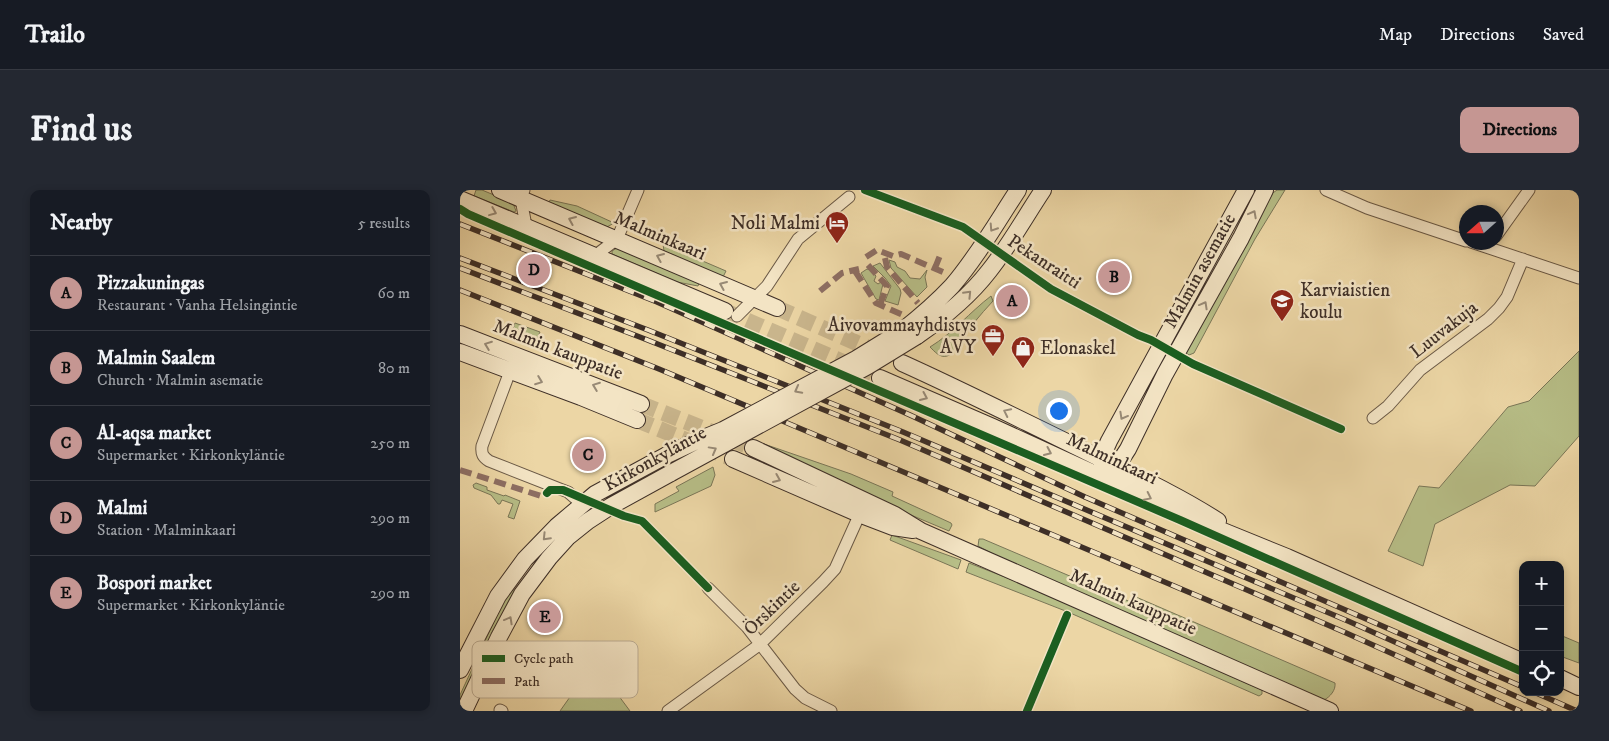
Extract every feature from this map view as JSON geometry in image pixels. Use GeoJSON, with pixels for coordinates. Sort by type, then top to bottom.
{"type":"FeatureCollection","features":[{"type":"Feature","properties":{"kind":"main road","name":"Malminkaari"},"geometry":{"type":"LineString","coordinates":[[500,190],[523,194],[617,239],[777,308]]}},
{"type":"Feature","properties":{"kind":"main road"},"geometry":{"type":"LineString","coordinates":[[910,333],[925,312],[953,284],[974,257],[1018,190]]}},
{"type":"Feature","properties":{"kind":"main road"},"geometry":{"type":"LineString","coordinates":[[910,333],[939,321],[988,272],[1043,190]]}},
{"type":"Feature","properties":{"kind":"main road","name":"Malmin asematie"},"geometry":{"type":"LineString","coordinates":[[1101,459],[1109,440],[1246,190]]}},
{"type":"Feature","properties":{"kind":"main road","name":"Malmin asematie"},"geometry":{"type":"LineString","coordinates":[[1103,477],[1117,466],[1128,449],[1165,374],[1241,238],[1265,190]]}},
{"type":"Feature","properties":{"kind":"main road"},"geometry":{"type":"LineString","coordinates":[[460,199],[596,255],[731,314]]}},
{"type":"Feature","properties":{"kind":"main road","name":"Kirkonkyläntie"},"geometry":{"type":"LineString","coordinates":[[475,641],[498,596],[524,559],[582,504],[608,486],[696,441],[732,426],[856,359],[910,333]]}},
{"type":"Feature","properties":{"kind":"main road","name":"Kirkonkyläntie"},"geometry":{"type":"LineString","coordinates":[[499,641],[522,594],[549,558],[568,537],[588,522],[611,506],[654,482],[868,366],[910,333]]}},
{"type":"Feature","properties":{"kind":"main road","name":"Malmin kauppatie"},"geometry":{"type":"LineString","coordinates":[[460,334],[513,363],[637,420]]}},
{"type":"Feature","properties":{"kind":"main road","name":"Malmin kauppatie"},"geometry":{"type":"LineString","coordinates":[[460,352],[513,363],[641,404]]}},
{"type":"Feature","properties":{"kind":"main road","name":"Malminkaari"},"geometry":{"type":"LineString","coordinates":[[902,363],[1117,466],[1198,508],[1245,539]]}},
{"type":"Feature","properties":{"kind":"main road","name":"Malminkaari"},"geometry":{"type":"LineString","coordinates":[[880,378],[1191,518],[1245,539],[1519,660]]}},
{"type":"Feature","properties":{"kind":"main road","name":"Malmin kauppatie"},"geometry":{"type":"LineString","coordinates":[[753,448],[862,507]]}},
{"type":"Feature","properties":{"kind":"main road","name":"Malmin kauppatie"},"geometry":{"type":"LineString","coordinates":[[733,459],[862,507],[895,515],[921,531],[1330,711]]}},
{"type":"Feature","properties":{"kind":"main road"},"geometry":{"type":"LineString","coordinates":[[1101,459],[1103,477]]}},
{"type":"Feature","properties":{"kind":"main road","name":"Kirkonkyläntie"},"geometry":{"type":"LineString","coordinates":[[460,670],[472,647]]}},
{"type":"Feature","properties":{"kind":"main road"},"geometry":{"type":"LineString","coordinates":[[1568,680],[1579,687]]}},
{"type":"Feature","properties":{"kind":"main road","name":"Kirkonkyläntie"},"geometry":{"type":"LineString","coordinates":[[464,711],[472,695]]}},
{"type":"Feature","properties":{"kind":"street"},"geometry":{"type":"LineString","coordinates":[[596,255],[617,239],[638,190]]}},
{"type":"Feature","properties":{"kind":"street"},"geometry":{"type":"LineString","coordinates":[[1326,190],[1379,212],[1459,239]]}},
{"type":"Feature","properties":{"kind":"street"},"geometry":{"type":"LineString","coordinates":[[1504,225],[1529,190]]}},
{"type":"Feature","properties":{"kind":"street"},"geometry":{"type":"LineString","coordinates":[[523,194],[526,226]]}},
{"type":"Feature","properties":{"kind":"street"},"geometry":{"type":"LineString","coordinates":[[731,314],[754,299],[767,286],[798,239],[849,197]]}},
{"type":"Feature","properties":{"kind":"street"},"geometry":{"type":"LineString","coordinates":[[1502,250],[1579,278]]}},
{"type":"Feature","properties":{"kind":"street","name":"Luuvakuja"},"geometry":{"type":"LineString","coordinates":[[1373,418],[1388,406],[1420,370],[1488,319],[1499,308],[1507,297],[1523,259]]}},
{"type":"Feature","properties":{"kind":"street"},"geometry":{"type":"LineString","coordinates":[[513,363],[481,452],[489,461],[568,492],[582,504]]}},
{"type":"Feature","properties":{"kind":"street","name":"Örskintie"},"geometry":{"type":"LineString","coordinates":[[668,711],[759,645],[835,569],[862,507]]}},
{"type":"Feature","properties":{"kind":"street"},"geometry":{"type":"LineString","coordinates":[[708,588],[747,627],[759,645],[795,689],[805,698],[831,711]]}},
{"type":"Feature","properties":{"kind":"green space"},"geometry":{"type":"Polygon","coordinates":[[[476,190],[482,190],[513,203],[516,211],[514,212],[474,196],[476,190]]]}},
{"type":"Feature","properties":{"kind":"green space"},"geometry":{"type":"Polygon","coordinates":[[[1277,190],[1285,190],[1255,239],[1194,353],[1189,355],[1185,352],[1270,195],[1277,190]]]}},
{"type":"Feature","properties":{"kind":"green space"},"geometry":{"type":"Polygon","coordinates":[[[550,200],[577,206],[614,223],[607,227],[555,205],[549,202],[550,200]]]}},
{"type":"Feature","properties":{"kind":"green space"},"geometry":{"type":"Polygon","coordinates":[[[663,244],[726,271],[723,277],[664,251],[663,244]]]}},
{"type":"Feature","properties":{"kind":"green space"},"geometry":{"type":"Polygon","coordinates":[[[617,248],[699,283],[698,286],[677,282],[612,254],[612,251],[617,248]]]}},
{"type":"Feature","properties":{"kind":"green space"},"geometry":{"type":"Polygon","coordinates":[[[889,260],[895,262],[897,267],[905,271],[910,278],[920,279],[927,270],[925,277],[927,287],[917,297],[891,268],[889,260]]]}},
{"type":"Feature","properties":{"kind":"green space"},"geometry":{"type":"Polygon","coordinates":[[[880,263],[900,289],[898,305],[885,301],[891,286],[873,266],[880,263]]]}},
{"type":"Feature","properties":{"kind":"green space"},"geometry":{"type":"Polygon","coordinates":[[[867,269],[876,276],[874,281],[878,284],[881,282],[883,284],[879,300],[876,299],[861,273],[867,269]]]}},
{"type":"Feature","properties":{"kind":"green space"},"geometry":{"type":"Polygon","coordinates":[[[991,296],[993,301],[952,353],[942,356],[930,347],[946,335],[991,296]]]}},
{"type":"Feature","properties":{"kind":"green space"},"geometry":{"type":"Polygon","coordinates":[[[515,323],[540,332],[536,341],[512,332],[515,323]]]}},
{"type":"Feature","properties":{"kind":"green space"},"geometry":{"type":"Polygon","coordinates":[[[1579,351],[1579,436],[1535,486],[1510,485],[1435,524],[1423,566],[1388,551],[1419,486],[1439,488],[1508,407],[1529,401],[1579,351]]]}},
{"type":"Feature","properties":{"kind":"green space"},"geometry":{"type":"Polygon","coordinates":[[[764,444],[851,474],[893,492],[892,496],[952,525],[949,531],[880,502],[764,444]]]}},
{"type":"Feature","properties":{"kind":"green space"},"geometry":{"type":"Polygon","coordinates":[[[713,467],[715,475],[711,486],[655,512],[655,504],[679,491],[676,487],[713,467]]]}},
{"type":"Feature","properties":{"kind":"green space"},"geometry":{"type":"Polygon","coordinates":[[[476,483],[487,487],[487,490],[520,501],[514,519],[508,517],[513,504],[502,500],[498,504],[491,495],[474,488],[473,485],[476,483]]]}},
{"type":"Feature","properties":{"kind":"green space"},"geometry":{"type":"Polygon","coordinates":[[[892,535],[961,560],[958,569],[890,540],[892,535]]]}},
{"type":"Feature","properties":{"kind":"green space"},"geometry":{"type":"Polygon","coordinates":[[[979,539],[983,539],[1133,603],[1136,597],[1335,683],[1334,691],[1324,700],[1003,559],[978,546],[979,539]]]}},
{"type":"Feature","properties":{"kind":"green space"},"geometry":{"type":"Polygon","coordinates":[[[969,563],[1015,581],[1262,690],[1262,694],[1259,696],[1068,612],[966,572],[969,563]]]}},
{"type":"Feature","properties":{"kind":"green space"},"geometry":{"type":"Polygon","coordinates":[[[511,588],[515,591],[491,641],[485,641],[511,588]]]}},
{"type":"Feature","properties":{"kind":"green space"},"geometry":{"type":"Polygon","coordinates":[[[1564,637],[1579,643],[1579,663],[1564,657],[1564,637]]]}},
{"type":"Feature","properties":{"kind":"green space"},"geometry":{"type":"Polygon","coordinates":[[[472,669],[472,680],[460,705],[460,695],[472,669]]]}},
{"type":"Feature","properties":{"kind":"green space"},"geometry":{"type":"Polygon","coordinates":[[[569,698],[620,698],[630,711],[560,711],[569,698]]]}},
{"type":"Feature","properties":{"kind":"tunnel"},"geometry":{"type":"LineString","coordinates":[[777,308],[882,354]]}},
{"type":"Feature","properties":{"kind":"tunnel"},"geometry":{"type":"LineString","coordinates":[[725,311],[880,378]]}},
{"type":"Feature","properties":{"kind":"tunnel"},"geometry":{"type":"LineString","coordinates":[[641,404],[753,448]]}},
{"type":"Feature","properties":{"kind":"tunnel"},"geometry":{"type":"LineString","coordinates":[[637,420],[733,459]]}},
{"type":"Feature","properties":{"kind":"railway"},"geometry":{"type":"LineString","coordinates":[[460,224],[657,302],[910,415],[1085,497],[1519,685]]}},
{"type":"Feature","properties":{"kind":"railway"},"geometry":{"type":"LineString","coordinates":[[460,258],[648,330],[903,432],[1348,621],[1549,711]]}},
{"type":"Feature","properties":{"kind":"railway"},"geometry":{"type":"LineString","coordinates":[[460,268],[900,440],[1344,632],[1520,711]]}},
{"type":"Feature","properties":{"kind":"railway"},"geometry":{"type":"LineString","coordinates":[[460,290],[659,369],[1471,711]]}},
{"type":"Feature","properties":{"kind":"railway"},"geometry":{"type":"LineString","coordinates":[[1543,696],[1577,711]]}},
{"type":"Feature","properties":{"kind":"marked path"},"geometry":{"type":"LineString","coordinates":[[866,257],[877,250],[893,256],[901,254],[945,273]]}},
{"type":"Feature","properties":{"kind":"marked path"},"geometry":{"type":"LineString","coordinates":[[935,268],[941,253]]}},
{"type":"Feature","properties":{"kind":"marked path"},"geometry":{"type":"LineString","coordinates":[[885,258],[887,267],[918,303]]}},
{"type":"Feature","properties":{"kind":"marked path"},"geometry":{"type":"LineString","coordinates":[[868,265],[887,286],[880,305]]}},
{"type":"Feature","properties":{"kind":"marked path"},"geometry":{"type":"LineString","coordinates":[[820,291],[842,273],[859,269]]}},
{"type":"Feature","properties":{"kind":"marked path"},"geometry":{"type":"LineString","coordinates":[[855,271],[876,303],[903,315]]}},
{"type":"Feature","properties":{"kind":"marked path"},"geometry":{"type":"LineString","coordinates":[[460,470],[541,496],[547,493]]}},
{"type":"Feature","properties":{"kind":"cycle path","name":"Pekanraitti"},"geometry":{"type":"LineString","coordinates":[[865,190],[963,227],[1051,289],[1151,340],[1193,364],[1341,429]]}},
{"type":"Feature","properties":{"kind":"cycle path"},"geometry":{"type":"LineString","coordinates":[[460,209],[1180,520],[1519,670]]}},
{"type":"Feature","properties":{"kind":"cycle path"},"geometry":{"type":"LineString","coordinates":[[547,493],[550,490],[563,490],[624,516],[642,521],[708,588]]}},
{"type":"Feature","properties":{"kind":"cycle path"},"geometry":{"type":"LineString","coordinates":[[1027,711],[1067,615]]}},
{"type":"Feature","properties":{"kind":"place","name":"Noli Malmi"},"geometry":{"type":"Point","coordinates":[837,244]}},
{"type":"Feature","properties":{"kind":"place","name":"Malmi"},"geometry":{"type":"Point","coordinates":[534,270]}},
{"type":"Feature","properties":{"kind":"place","name":"Malmin Saalem"},"geometry":{"type":"Point","coordinates":[1114,277]}},
{"type":"Feature","properties":{"kind":"place","name":"Pizzakuningas"},"geometry":{"type":"Point","coordinates":[1012,301]}},
{"type":"Feature","properties":{"kind":"place","name":"Karviaistien koulu"},"geometry":{"type":"Point","coordinates":[1282,322]}},
{"type":"Feature","properties":{"kind":"place","name":"Aivovammayhdistys AVY"},"geometry":{"type":"Point","coordinates":[993,357]}},
{"type":"Feature","properties":{"kind":"place","name":"Elonaskel"},"geometry":{"type":"Point","coordinates":[1023,369]}},
{"type":"Feature","properties":{"kind":"place","name":"Al-aqsa market"},"geometry":{"type":"Point","coordinates":[588,455]}},
{"type":"Feature","properties":{"kind":"place","name":"Bospori market"},"geometry":{"type":"Point","coordinates":[545,617]}}]}
